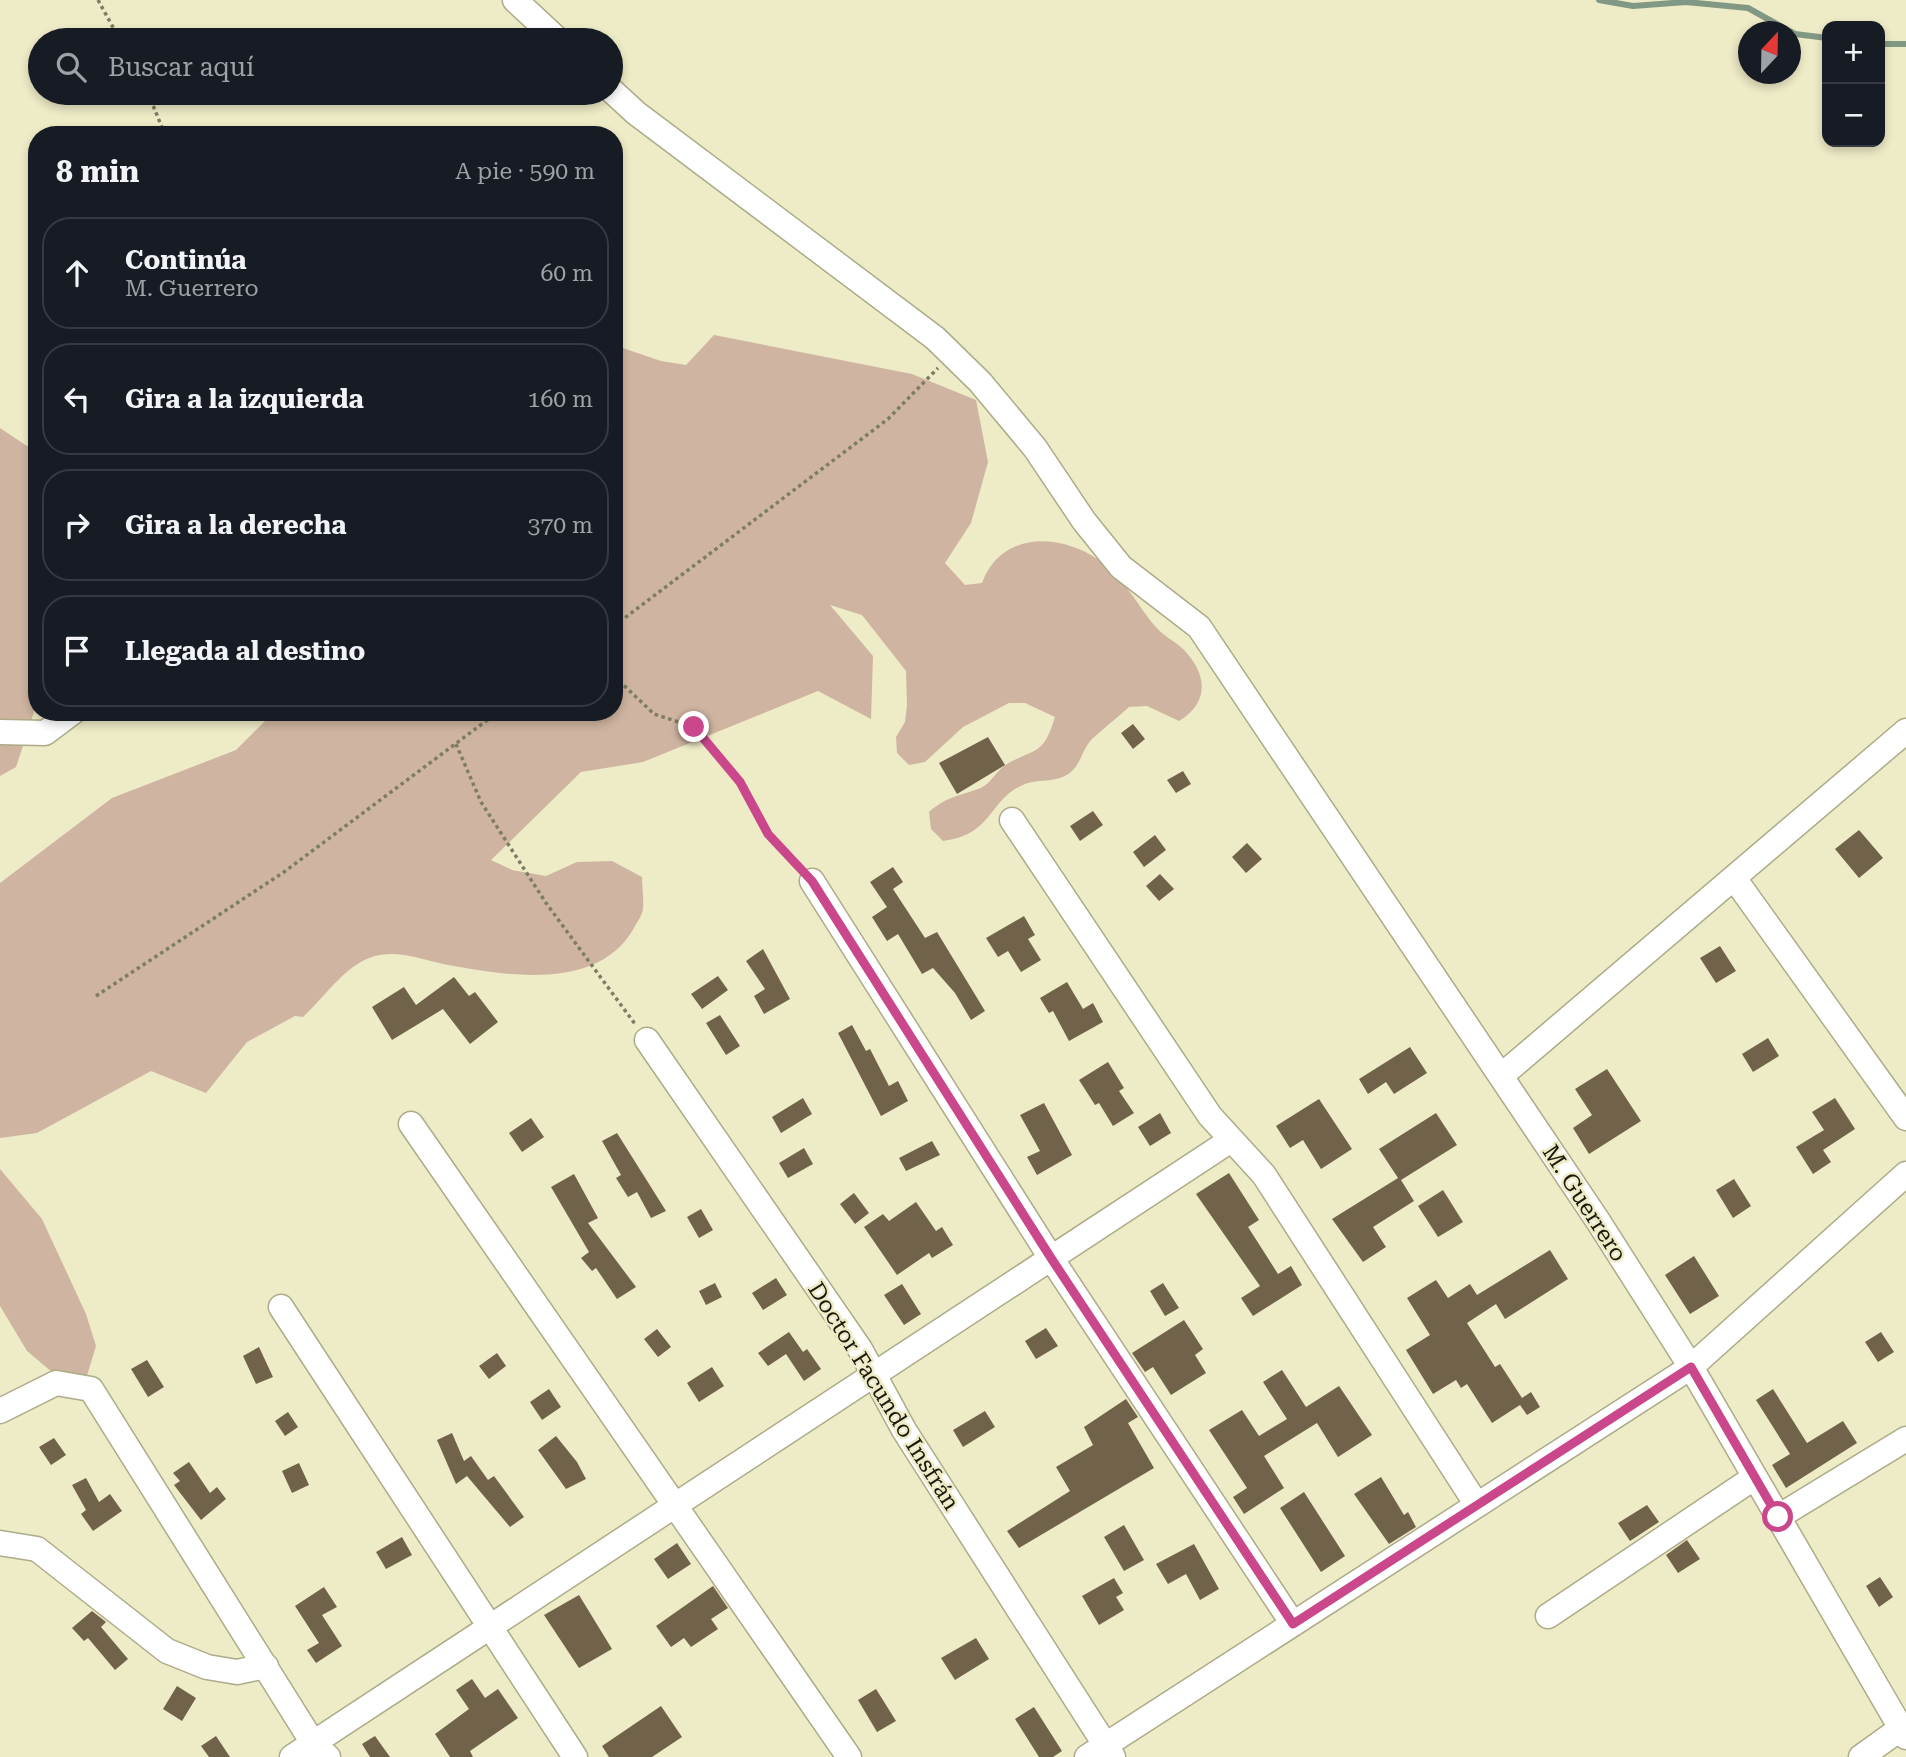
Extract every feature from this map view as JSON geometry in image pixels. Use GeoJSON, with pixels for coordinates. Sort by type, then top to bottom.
{"type":"FeatureCollection","features":[{"type":"Feature","properties":{"kind":"street"},"geometry":{"type":"LineString","coordinates":[[515,0],[545,28]]}},
{"type":"Feature","properties":{"kind":"street","name":"M. Guerrero"},"geometry":{"type":"LineString","coordinates":[[623,101],[869,285],[950,353],[980,382],[1035,448],[1083,521],[1121,567],[1199,627],[1501,1076],[1691,1367],[1903,1733]]}},
{"type":"Feature","properties":{"kind":"street"},"geometry":{"type":"LineString","coordinates":[[0,732],[45,733],[61,721]]}},
{"type":"Feature","properties":{"kind":"street"},"geometry":{"type":"LineString","coordinates":[[1501,1076],[1906,731]]}},
{"type":"Feature","properties":{"kind":"street"},"geometry":{"type":"LineString","coordinates":[[1012,820],[1210,1116],[1264,1175],[1477,1506]]}},
{"type":"Feature","properties":{"kind":"street"},"geometry":{"type":"LineString","coordinates":[[1734,878],[1906,1118]]}},
{"type":"Feature","properties":{"kind":"street"},"geometry":{"type":"LineString","coordinates":[[812,881],[1051,1258],[1293,1624]]}},
{"type":"Feature","properties":{"kind":"street","name":"Doctor Facundo Insfrán"},"geometry":{"type":"LineString","coordinates":[[647,1041],[860,1349],[904,1430],[1102,1753]]}},
{"type":"Feature","properties":{"kind":"street"},"geometry":{"type":"LineString","coordinates":[[411,1124],[849,1757]]}},
{"type":"Feature","properties":{"kind":"street"},"geometry":{"type":"LineString","coordinates":[[292,1757],[321,1750],[490,1627],[1231,1140]]}},
{"type":"Feature","properties":{"kind":"street"},"geometry":{"type":"LineString","coordinates":[[1102,1753],[1293,1624],[1691,1367],[1906,1174]]}},
{"type":"Feature","properties":{"kind":"street"},"geometry":{"type":"LineString","coordinates":[[281,1307],[575,1757]]}},
{"type":"Feature","properties":{"kind":"street"},"geometry":{"type":"LineString","coordinates":[[0,1411],[56,1382],[90,1389],[321,1750]]}},
{"type":"Feature","properties":{"kind":"street"},"geometry":{"type":"LineString","coordinates":[[1778,1517],[1906,1439]]}},
{"type":"Feature","properties":{"kind":"street"},"geometry":{"type":"LineString","coordinates":[[1548,1616],[1755,1477]]}},
{"type":"Feature","properties":{"kind":"street"},"geometry":{"type":"LineString","coordinates":[[0,1543],[37,1549],[167,1651],[206,1667],[237,1672],[266,1667]]}},
{"type":"Feature","properties":{"kind":"street"},"geometry":{"type":"LineString","coordinates":[[1861,1757],[1903,1733]]}},
{"type":"Feature","properties":{"kind":"path"},"geometry":{"type":"LineString","coordinates":[[98,0],[113,28]]}},
{"type":"Feature","properties":{"kind":"path"},"geometry":{"type":"LineString","coordinates":[[153,105],[161,126]]}},
{"type":"Feature","properties":{"kind":"path"},"geometry":{"type":"LineString","coordinates":[[623,619],[888,419],[950,353]]}},
{"type":"Feature","properties":{"kind":"path"},"geometry":{"type":"LineString","coordinates":[[623,685],[654,714],[694,727],[740,782],[768,834],[812,881]]}},
{"type":"Feature","properties":{"kind":"path"},"geometry":{"type":"LineString","coordinates":[[96,996],[284,872],[486,721]]}},
{"type":"Feature","properties":{"kind":"path"},"geometry":{"type":"LineString","coordinates":[[456,744],[481,802],[546,903],[647,1041]]}},
{"type":"Feature","properties":{"kind":"shaded area"},"geometry":{"type":"Polygon","coordinates":[[[714,335],[912,374],[976,400],[988,462],[971,523],[945,563],[965,585],[982,583],[991,566],[1003,554],[1032,542],[1066,545],[1099,560],[1115,574],[1155,626],[1192,659],[1198,669],[1202,688],[1196,706],[1179,721],[1147,706],[1129,707],[1092,739],[1075,768],[1067,775],[1025,784],[1004,798],[972,832],[943,841],[931,829],[929,812],[947,800],[983,787],[1003,767],[1038,749],[1047,738],[1055,717],[1025,703],[1009,703],[963,727],[925,762],[909,765],[897,753],[896,737],[905,722],[906,671],[862,615],[830,605],[873,656],[871,719],[818,691],[643,762],[581,772],[491,860],[512,870],[546,876],[577,862],[612,861],[642,877],[641,917],[618,948],[599,962],[576,970],[524,975],[472,969],[397,954],[368,958],[338,980],[303,1017],[295,1016],[247,1042],[206,1093],[151,1071],[37,1133],[0,1138],[0,883],[112,798],[236,750],[265,721],[623,721],[623,348],[661,361],[686,365],[714,335]]]}},
{"type":"Feature","properties":{"kind":"shaded area"},"geometry":{"type":"Polygon","coordinates":[[[0,428],[28,447],[28,721],[31,721],[16,767],[0,776],[0,428]]]}},
{"type":"Feature","properties":{"kind":"shaded area"},"geometry":{"type":"Polygon","coordinates":[[[0,1169],[42,1219],[86,1314],[96,1346],[86,1379],[52,1372],[27,1351],[0,1306],[0,1169]]]}},
{"type":"Feature","properties":{"kind":"building"},"geometry":{"type":"Polygon","coordinates":[[[1133,724],[1145,739],[1133,749],[1121,733],[1133,724]]]}},
{"type":"Feature","properties":{"kind":"building"},"geometry":{"type":"Polygon","coordinates":[[[988,737],[1005,765],[957,794],[939,763],[988,737]]]}},
{"type":"Feature","properties":{"kind":"building"},"geometry":{"type":"Polygon","coordinates":[[[1183,771],[1191,784],[1176,793],[1167,780],[1183,771]]]}},
{"type":"Feature","properties":{"kind":"building"},"geometry":{"type":"Polygon","coordinates":[[[1093,811],[1103,825],[1080,841],[1070,826],[1093,811]]]}},
{"type":"Feature","properties":{"kind":"building"},"geometry":{"type":"Polygon","coordinates":[[[1859,830],[1883,858],[1859,878],[1835,849],[1859,830]]]}},
{"type":"Feature","properties":{"kind":"building"},"geometry":{"type":"Polygon","coordinates":[[[1155,835],[1166,850],[1144,867],[1133,852],[1155,835]]]}},
{"type":"Feature","properties":{"kind":"building"},"geometry":{"type":"Polygon","coordinates":[[[1247,843],[1262,859],[1246,873],[1232,857],[1247,843]]]}},
{"type":"Feature","properties":{"kind":"building"},"geometry":{"type":"Polygon","coordinates":[[[893,867],[903,882],[893,889],[925,938],[937,932],[985,1011],[971,1020],[955,993],[933,968],[922,974],[898,934],[887,941],[872,917],[887,907],[870,882],[893,867]]]}},
{"type":"Feature","properties":{"kind":"building"},"geometry":{"type":"Polygon","coordinates":[[[1160,874],[1174,889],[1159,901],[1146,886],[1160,874]]]}},
{"type":"Feature","properties":{"kind":"building"},"geometry":{"type":"Polygon","coordinates":[[[1024,916],[1035,935],[1028,939],[1041,960],[1021,972],[1008,951],[998,957],[986,938],[1024,916]]]}},
{"type":"Feature","properties":{"kind":"building"},"geometry":{"type":"Polygon","coordinates":[[[1720,946],[1736,971],[1716,983],[1700,958],[1720,946]]]}},
{"type":"Feature","properties":{"kind":"building"},"geometry":{"type":"Polygon","coordinates":[[[763,949],[790,999],[764,1014],[754,996],[765,989],[746,961],[763,949]]]}},
{"type":"Feature","properties":{"kind":"building"},"geometry":{"type":"Polygon","coordinates":[[[718,976],[728,990],[702,1009],[691,994],[718,976]]]}},
{"type":"Feature","properties":{"kind":"building"},"geometry":{"type":"Polygon","coordinates":[[[454,977],[469,996],[475,992],[498,1022],[470,1044],[443,1009],[392,1040],[372,1007],[404,987],[416,1005],[454,977]]]}},
{"type":"Feature","properties":{"kind":"building"},"geometry":{"type":"Polygon","coordinates":[[[1067,982],[1083,1009],[1093,1003],[1103,1022],[1069,1041],[1053,1011],[1049,1013],[1040,998],[1067,982]]]}},
{"type":"Feature","properties":{"kind":"building"},"geometry":{"type":"Polygon","coordinates":[[[720,1015],[740,1046],[726,1055],[706,1023],[720,1015]]]}},
{"type":"Feature","properties":{"kind":"building"},"geometry":{"type":"Polygon","coordinates":[[[852,1025],[866,1051],[870,1049],[889,1086],[898,1081],[908,1101],[881,1116],[838,1033],[852,1025]]]}},
{"type":"Feature","properties":{"kind":"building"},"geometry":{"type":"Polygon","coordinates":[[[1768,1038],[1779,1056],[1753,1072],[1742,1054],[1768,1038]]]}},
{"type":"Feature","properties":{"kind":"building"},"geometry":{"type":"Polygon","coordinates":[[[1410,1047],[1427,1073],[1394,1094],[1386,1082],[1368,1094],[1359,1079],[1410,1047]]]}},
{"type":"Feature","properties":{"kind":"building"},"geometry":{"type":"Polygon","coordinates":[[[1108,1062],[1124,1088],[1119,1091],[1134,1113],[1113,1126],[1099,1103],[1095,1105],[1079,1080],[1108,1062]]]}},
{"type":"Feature","properties":{"kind":"building"},"geometry":{"type":"Polygon","coordinates":[[[1607,1069],[1641,1121],[1589,1154],[1573,1128],[1592,1115],[1575,1089],[1607,1069]]]}},
{"type":"Feature","properties":{"kind":"building"},"geometry":{"type":"Polygon","coordinates":[[[803,1098],[812,1114],[781,1133],[772,1117],[803,1098]]]}},
{"type":"Feature","properties":{"kind":"building"},"geometry":{"type":"Polygon","coordinates":[[[1835,1098],[1855,1129],[1823,1150],[1831,1162],[1813,1174],[1796,1147],[1824,1130],[1812,1112],[1835,1098]]]}},
{"type":"Feature","properties":{"kind":"building"},"geometry":{"type":"Polygon","coordinates":[[[1319,1099],[1352,1149],[1321,1169],[1303,1140],[1290,1148],[1276,1126],[1319,1099]]]}},
{"type":"Feature","properties":{"kind":"building"},"geometry":{"type":"Polygon","coordinates":[[[1044,1103],[1072,1155],[1037,1175],[1027,1157],[1040,1151],[1020,1115],[1044,1103]]]}},
{"type":"Feature","properties":{"kind":"building"},"geometry":{"type":"Polygon","coordinates":[[[1160,1113],[1171,1133],[1150,1146],[1138,1127],[1160,1113]]]}},
{"type":"Feature","properties":{"kind":"building"},"geometry":{"type":"Polygon","coordinates":[[[1436,1113],[1457,1145],[1401,1180],[1414,1201],[1373,1227],[1386,1247],[1363,1262],[1332,1219],[1398,1178],[1379,1149],[1436,1113]]]}},
{"type":"Feature","properties":{"kind":"building"},"geometry":{"type":"Polygon","coordinates":[[[531,1118],[544,1137],[522,1152],[509,1133],[531,1118]]]}},
{"type":"Feature","properties":{"kind":"building"},"geometry":{"type":"Polygon","coordinates":[[[617,1133],[666,1211],[651,1218],[637,1192],[628,1197],[616,1178],[621,1175],[602,1141],[617,1133]]]}},
{"type":"Feature","properties":{"kind":"building"},"geometry":{"type":"Polygon","coordinates":[[[932,1141],[940,1155],[906,1171],[899,1158],[932,1141]]]}},
{"type":"Feature","properties":{"kind":"building"},"geometry":{"type":"Polygon","coordinates":[[[804,1148],[813,1164],[788,1178],[779,1163],[804,1148]]]}},
{"type":"Feature","properties":{"kind":"building"},"geometry":{"type":"Polygon","coordinates":[[[1229,1173],[1259,1220],[1248,1227],[1278,1274],[1291,1266],[1302,1285],[1253,1316],[1241,1298],[1260,1286],[1196,1194],[1229,1173]]]}},
{"type":"Feature","properties":{"kind":"building"},"geometry":{"type":"Polygon","coordinates":[[[574,1174],[598,1218],[588,1223],[636,1287],[617,1299],[596,1268],[592,1271],[581,1258],[589,1252],[551,1187],[574,1174]]]}},
{"type":"Feature","properties":{"kind":"building"},"geometry":{"type":"Polygon","coordinates":[[[1734,1179],[1751,1206],[1733,1218],[1716,1190],[1734,1179]]]}},
{"type":"Feature","properties":{"kind":"building"},"geometry":{"type":"Polygon","coordinates":[[[1443,1190],[1463,1222],[1438,1237],[1418,1206],[1443,1190]]]}},
{"type":"Feature","properties":{"kind":"building"},"geometry":{"type":"Polygon","coordinates":[[[854,1193],[869,1213],[855,1224],[840,1204],[854,1193]]]}},
{"type":"Feature","properties":{"kind":"building"},"geometry":{"type":"Polygon","coordinates":[[[916,1202],[936,1231],[942,1227],[953,1245],[932,1258],[929,1253],[897,1275],[864,1227],[883,1214],[889,1221],[916,1202]]]}},
{"type":"Feature","properties":{"kind":"building"},"geometry":{"type":"Polygon","coordinates":[[[701,1209],[713,1230],[699,1238],[687,1217],[701,1209]]]}},
{"type":"Feature","properties":{"kind":"building"},"geometry":{"type":"Polygon","coordinates":[[[1550,1250],[1568,1279],[1505,1319],[1496,1304],[1467,1323],[1495,1367],[1500,1364],[1522,1398],[1531,1392],[1540,1407],[1527,1415],[1520,1405],[1492,1423],[1467,1384],[1461,1388],[1456,1380],[1433,1394],[1406,1350],[1430,1335],[1407,1298],[1436,1280],[1448,1298],[1470,1284],[1477,1295],[1550,1250]]]}},
{"type":"Feature","properties":{"kind":"building"},"geometry":{"type":"Polygon","coordinates":[[[1694,1256],[1719,1296],[1690,1314],[1665,1275],[1694,1256]]]}},
{"type":"Feature","properties":{"kind":"building"},"geometry":{"type":"Polygon","coordinates":[[[776,1278],[787,1295],[763,1310],[752,1293],[776,1278]]]}},
{"type":"Feature","properties":{"kind":"building"},"geometry":{"type":"Polygon","coordinates":[[[715,1283],[722,1297],[706,1305],[699,1291],[715,1283]]]}},
{"type":"Feature","properties":{"kind":"building"},"geometry":{"type":"Polygon","coordinates":[[[1163,1283],[1179,1308],[1165,1316],[1150,1291],[1163,1283]]]}},
{"type":"Feature","properties":{"kind":"building"},"geometry":{"type":"Polygon","coordinates":[[[902,1284],[921,1314],[904,1325],[884,1295],[902,1284]]]}},
{"type":"Feature","properties":{"kind":"building"},"geometry":{"type":"Polygon","coordinates":[[[1184,1320],[1203,1349],[1195,1355],[1206,1373],[1171,1395],[1153,1367],[1145,1372],[1132,1353],[1184,1320]]]}},
{"type":"Feature","properties":{"kind":"building"},"geometry":{"type":"Polygon","coordinates":[[[1046,1328],[1058,1346],[1036,1359],[1025,1341],[1046,1328]]]}},
{"type":"Feature","properties":{"kind":"building"},"geometry":{"type":"Polygon","coordinates":[[[657,1329],[671,1347],[658,1357],[644,1339],[657,1329]]]}},
{"type":"Feature","properties":{"kind":"building"},"geometry":{"type":"Polygon","coordinates":[[[789,1332],[803,1352],[807,1349],[821,1369],[804,1381],[786,1354],[768,1366],[758,1353],[789,1332]]]}},
{"type":"Feature","properties":{"kind":"building"},"geometry":{"type":"Polygon","coordinates":[[[1881,1332],[1894,1352],[1878,1362],[1865,1342],[1881,1332]]]}},
{"type":"Feature","properties":{"kind":"building"},"geometry":{"type":"Polygon","coordinates":[[[259,1347],[273,1377],[256,1384],[243,1356],[259,1347]]]}},
{"type":"Feature","properties":{"kind":"building"},"geometry":{"type":"Polygon","coordinates":[[[497,1353],[506,1366],[489,1379],[479,1366],[497,1353]]]}},
{"type":"Feature","properties":{"kind":"building"},"geometry":{"type":"Polygon","coordinates":[[[147,1360],[164,1387],[148,1397],[131,1369],[147,1360]]]}},
{"type":"Feature","properties":{"kind":"building"},"geometry":{"type":"Polygon","coordinates":[[[712,1367],[724,1386],[699,1402],[687,1383],[712,1367]]]}},
{"type":"Feature","properties":{"kind":"building"},"geometry":{"type":"Polygon","coordinates":[[[1282,1370],[1306,1407],[1339,1386],[1372,1435],[1338,1457],[1317,1423],[1264,1456],[1284,1488],[1244,1514],[1233,1497],[1247,1488],[1209,1430],[1242,1410],[1259,1436],[1287,1419],[1263,1382],[1282,1370]]]}},
{"type":"Feature","properties":{"kind":"building"},"geometry":{"type":"Polygon","coordinates":[[[549,1389],[561,1407],[542,1420],[530,1402],[549,1389]]]}},
{"type":"Feature","properties":{"kind":"building"},"geometry":{"type":"Polygon","coordinates":[[[1773,1389],[1807,1443],[1843,1421],[1857,1443],[1786,1488],[1772,1465],[1790,1454],[1756,1400],[1773,1389]]]}},
{"type":"Feature","properties":{"kind":"building"},"geometry":{"type":"Polygon","coordinates":[[[1126,1399],[1138,1417],[1128,1423],[1154,1468],[1019,1548],[1007,1531],[1070,1491],[1056,1467],[1093,1445],[1084,1427],[1126,1399]]]}},
{"type":"Feature","properties":{"kind":"building"},"geometry":{"type":"Polygon","coordinates":[[[985,1411],[995,1427],[963,1447],[953,1430],[985,1411]]]}},
{"type":"Feature","properties":{"kind":"building"},"geometry":{"type":"Polygon","coordinates":[[[288,1412],[298,1427],[285,1436],[275,1421],[288,1412]]]}},
{"type":"Feature","properties":{"kind":"building"},"geometry":{"type":"Polygon","coordinates":[[[452,1433],[464,1461],[471,1456],[488,1480],[494,1476],[524,1517],[510,1527],[467,1476],[456,1484],[437,1440],[452,1433]]]}},
{"type":"Feature","properties":{"kind":"building"},"geometry":{"type":"Polygon","coordinates":[[[556,1436],[577,1462],[586,1479],[566,1489],[538,1450],[556,1436]]]}},
{"type":"Feature","properties":{"kind":"building"},"geometry":{"type":"Polygon","coordinates":[[[54,1438],[66,1455],[51,1465],[39,1447],[54,1438]]]}},
{"type":"Feature","properties":{"kind":"building"},"geometry":{"type":"Polygon","coordinates":[[[189,1462],[210,1493],[217,1487],[226,1499],[201,1520],[174,1485],[180,1481],[173,1473],[189,1462]]]}},
{"type":"Feature","properties":{"kind":"building"},"geometry":{"type":"Polygon","coordinates":[[[299,1463],[309,1485],[292,1493],[282,1471],[299,1463]]]}},
{"type":"Feature","properties":{"kind":"building"},"geometry":{"type":"Polygon","coordinates":[[[1381,1477],[1404,1515],[1408,1512],[1416,1527],[1389,1544],[1354,1494],[1381,1477]]]}},
{"type":"Feature","properties":{"kind":"building"},"geometry":{"type":"Polygon","coordinates":[[[86,1478],[99,1502],[110,1494],[122,1511],[93,1531],[81,1514],[86,1510],[72,1485],[86,1478]]]}},
{"type":"Feature","properties":{"kind":"building"},"geometry":{"type":"Polygon","coordinates":[[[1304,1492],[1345,1556],[1321,1572],[1280,1508],[1304,1492]]]}},
{"type":"Feature","properties":{"kind":"building"},"geometry":{"type":"Polygon","coordinates":[[[1647,1505],[1659,1522],[1630,1541],[1618,1523],[1647,1505]]]}},
{"type":"Feature","properties":{"kind":"building"},"geometry":{"type":"Polygon","coordinates":[[[1124,1525],[1144,1560],[1124,1571],[1104,1537],[1124,1525]]]}},
{"type":"Feature","properties":{"kind":"building"},"geometry":{"type":"Polygon","coordinates":[[[402,1537],[412,1555],[386,1569],[376,1552],[402,1537]]]}},
{"type":"Feature","properties":{"kind":"building"},"geometry":{"type":"Polygon","coordinates":[[[1687,1540],[1700,1559],[1678,1573],[1666,1555],[1687,1540]]]}},
{"type":"Feature","properties":{"kind":"building"},"geometry":{"type":"Polygon","coordinates":[[[677,1543],[691,1564],[668,1579],[654,1559],[677,1543]]]}},
{"type":"Feature","properties":{"kind":"building"},"geometry":{"type":"Polygon","coordinates":[[[1194,1544],[1219,1589],[1200,1600],[1186,1574],[1168,1584],[1156,1564],[1194,1544]]]}},
{"type":"Feature","properties":{"kind":"building"},"geometry":{"type":"Polygon","coordinates":[[[1880,1577],[1893,1597],[1879,1607],[1866,1586],[1880,1577]]]}},
{"type":"Feature","properties":{"kind":"building"},"geometry":{"type":"Polygon","coordinates":[[[1114,1578],[1123,1593],[1116,1597],[1124,1610],[1099,1625],[1082,1596],[1114,1578]]]}},
{"type":"Feature","properties":{"kind":"building"},"geometry":{"type":"Polygon","coordinates":[[[713,1586],[728,1608],[711,1619],[718,1629],[691,1647],[684,1638],[671,1647],[656,1626],[713,1586]]]}},
{"type":"Feature","properties":{"kind":"building"},"geometry":{"type":"Polygon","coordinates":[[[324,1587],[337,1607],[322,1615],[342,1646],[316,1663],[307,1650],[319,1643],[295,1606],[324,1587]]]}},
{"type":"Feature","properties":{"kind":"building"},"geometry":{"type":"Polygon","coordinates":[[[579,1595],[612,1649],[579,1668],[544,1615],[579,1595]]]}},
{"type":"Feature","properties":{"kind":"building"},"geometry":{"type":"Polygon","coordinates":[[[92,1611],[106,1622],[101,1627],[128,1659],[115,1670],[88,1638],[84,1641],[72,1628],[92,1611]]]}},
{"type":"Feature","properties":{"kind":"building"},"geometry":{"type":"Polygon","coordinates":[[[976,1638],[989,1659],[955,1680],[941,1658],[976,1638]]]}},
{"type":"Feature","properties":{"kind":"building"},"geometry":{"type":"Polygon","coordinates":[[[472,1679],[485,1698],[498,1689],[518,1718],[470,1751],[473,1757],[450,1757],[435,1734],[469,1709],[456,1690],[472,1679]]]}},
{"type":"Feature","properties":{"kind":"building"},"geometry":{"type":"Polygon","coordinates":[[[177,1686],[196,1698],[182,1721],[163,1709],[177,1686]]]}},
{"type":"Feature","properties":{"kind":"building"},"geometry":{"type":"Polygon","coordinates":[[[876,1689],[896,1721],[877,1732],[858,1700],[876,1689]]]}},
{"type":"Feature","properties":{"kind":"building"},"geometry":{"type":"Polygon","coordinates":[[[661,1706],[682,1737],[652,1757],[609,1757],[602,1746],[661,1706]]]}},
{"type":"Feature","properties":{"kind":"building"},"geometry":{"type":"Polygon","coordinates":[[[1034,1707],[1062,1751],[1053,1757],[1039,1757],[1015,1719],[1034,1707]]]}},
{"type":"Feature","properties":{"kind":"building"},"geometry":{"type":"Polygon","coordinates":[[[216,1736],[230,1757],[209,1757],[201,1746],[216,1736]]]}},
{"type":"Feature","properties":{"kind":"building"},"geometry":{"type":"Polygon","coordinates":[[[375,1736],[390,1757],[370,1757],[362,1744],[375,1736]]]}},
{"type":"Feature","properties":{"kind":"waterway"},"geometry":{"type":"LineString","coordinates":[[1599,0],[1633,6],[1686,2],[1748,8],[1795,34],[1822,37]]}},
{"type":"Feature","properties":{"kind":"waterway"},"geometry":{"type":"LineString","coordinates":[[1885,44],[1906,44]]}},
{"type":"Feature","properties":{"kind":"route"},"geometry":{"type":"LineString","coordinates":[[694,727],[740,782],[768,834],[812,881],[1051,1258],[1293,1624],[1691,1367],[1778,1517]]}}]}
